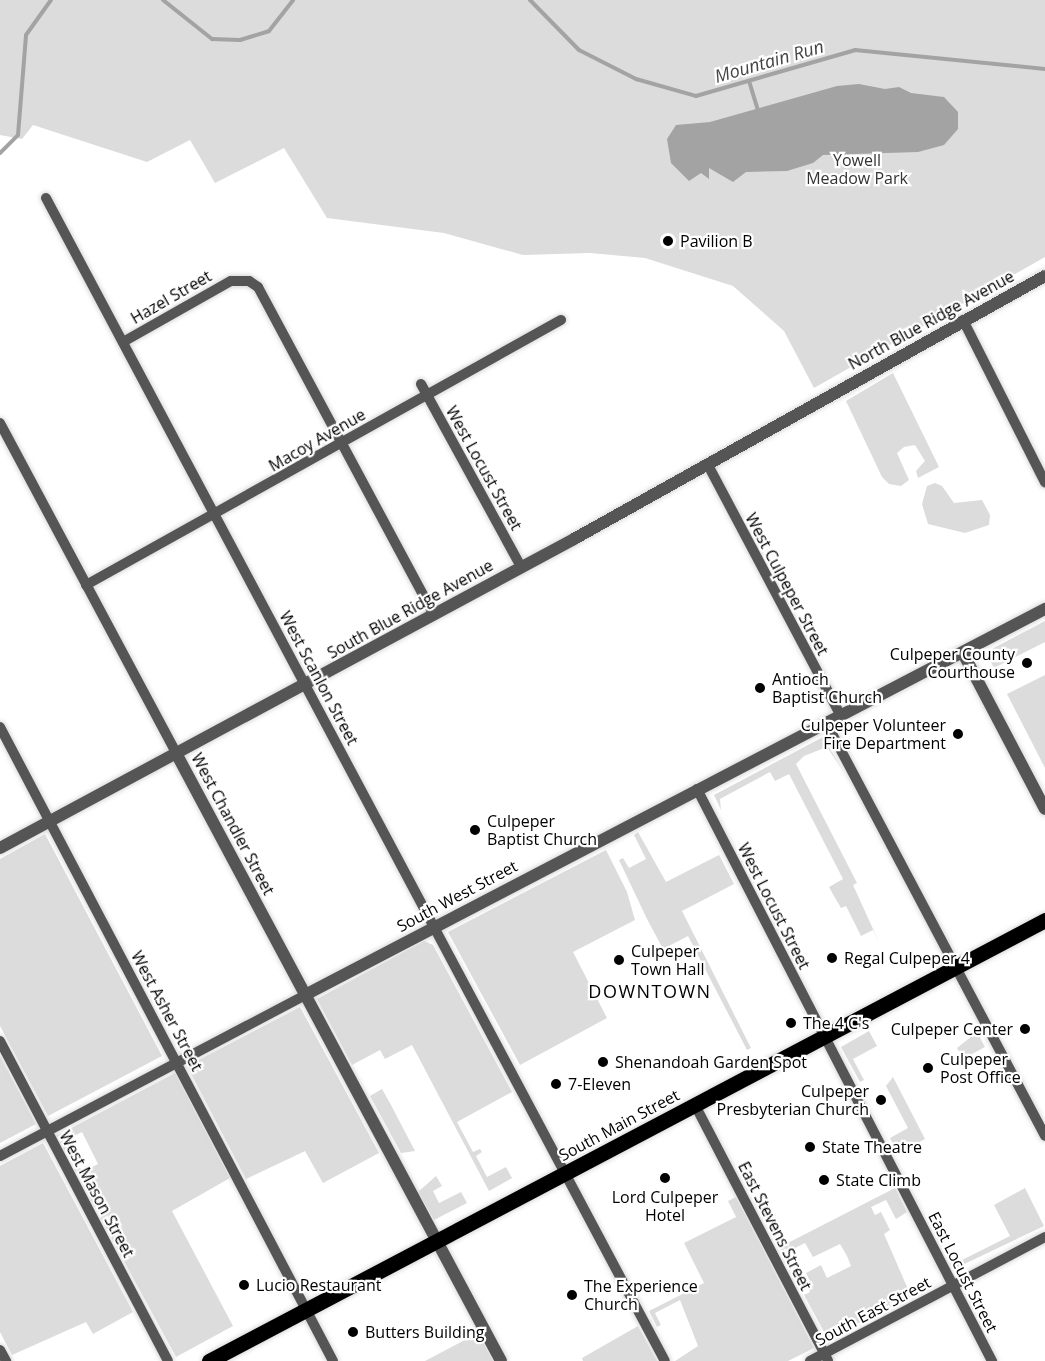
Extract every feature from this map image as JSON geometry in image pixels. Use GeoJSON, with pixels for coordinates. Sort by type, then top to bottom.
{"type":"FeatureCollection","features":[{"type":"Feature","properties":{"kind":"main road","name":"South Main Street"},"geometry":{"type":"LineString","coordinates":[[209,1361],[1045,920]]}},
{"type":"Feature","properties":{"kind":"street","name":"West Scanlon Street"},"geometry":{"type":"LineString","coordinates":[[46,198],[665,1361]]}},
{"type":"Feature","properties":{"kind":"street","name":"North Blue Ridge Avenue"},"geometry":{"type":"LineString","coordinates":[[832,393],[1045,276]]}},
{"type":"Feature","properties":{"kind":"street","name":"Hazel Street"},"geometry":{"type":"LineString","coordinates":[[123,342],[231,281],[249,281],[264,296],[342,444]]}},
{"type":"Feature","properties":{"kind":"street","name":"Macoy Avenue"},"geometry":{"type":"LineString","coordinates":[[86,585],[561,320]]}},
{"type":"Feature","properties":{"kind":"street"},"geometry":{"type":"LineString","coordinates":[[963,320],[1045,482]]}},
{"type":"Feature","properties":{"kind":"street","name":"West Locust Street"},"geometry":{"type":"LineString","coordinates":[[421,384],[521,567]]}},
{"type":"Feature","properties":{"kind":"street","name":"South Blue Ridge Avenue"},"geometry":{"type":"LineString","coordinates":[[0,848],[306,685],[708,465],[832,393]]}},
{"type":"Feature","properties":{"kind":"street","name":"West Chandler Street"},"geometry":{"type":"LineString","coordinates":[[0,423],[501,1361]]}},
{"type":"Feature","properties":{"kind":"street"},"geometry":{"type":"LineString","coordinates":[[342,444],[433,614]]}},
{"type":"Feature","properties":{"kind":"street","name":"West Culpeper Street"},"geometry":{"type":"LineString","coordinates":[[708,465],[841,716]]}},
{"type":"Feature","properties":{"kind":"street","name":"South West Street"},"geometry":{"type":"LineString","coordinates":[[0,1156],[435,926],[1045,609]]}},
{"type":"Feature","properties":{"kind":"street"},"geometry":{"type":"LineString","coordinates":[[963,653],[1045,808]]}},
{"type":"Feature","properties":{"kind":"street"},"geometry":{"type":"LineString","coordinates":[[827,724],[1045,1136]]}},
{"type":"Feature","properties":{"kind":"street","name":"West Asher Street"},"geometry":{"type":"LineString","coordinates":[[0,727],[333,1361]]}},
{"type":"Feature","properties":{"kind":"street","name":"West Locust Street"},"geometry":{"type":"LineString","coordinates":[[697,789],[824,1037]]}},
{"type":"Feature","properties":{"kind":"street","name":"East Locust Street"},"geometry":{"type":"LineString","coordinates":[[824,1037],[992,1361]]}},
{"type":"Feature","properties":{"kind":"street","name":"West Mason Street"},"geometry":{"type":"LineString","coordinates":[[0,1041],[168,1361]]}},
{"type":"Feature","properties":{"kind":"street","name":"East Stevens Street"},"geometry":{"type":"LineString","coordinates":[[695,1105],[826,1357]]}},
{"type":"Feature","properties":{"kind":"street","name":"South East Street"},"geometry":{"type":"LineString","coordinates":[[810,1361],[826,1357],[1045,1237]]}},
{"type":"Feature","properties":{"kind":"street"},"geometry":{"type":"LineString","coordinates":[[0,1350],[6,1361]]}},
{"type":"Feature","properties":{"kind":"green space","name":"Yowell Meadow Park"},"geometry":{"type":"Polygon","coordinates":[[[0,0],[1045,0],[1045,257],[814,388],[784,331],[733,286],[645,258],[590,253],[523,255],[444,233],[327,218],[284,148],[215,183],[190,140],[147,162],[33,125],[22,139],[0,135],[0,0]]]}},
{"type":"Feature","properties":{"kind":"green space"},"geometry":{"type":"Polygon","coordinates":[[[893,373],[939,467],[918,478],[916,471],[925,461],[915,445],[904,447],[897,453],[909,480],[901,486],[889,484],[882,477],[846,401],[893,373]]]}},
{"type":"Feature","properties":{"kind":"green space"},"geometry":{"type":"Polygon","coordinates":[[[935,483],[942,486],[954,503],[982,500],[990,515],[989,525],[965,533],[928,524],[922,504],[927,486],[935,483]]]}},
{"type":"Feature","properties":{"kind":"green space"},"geometry":{"type":"Polygon","coordinates":[[[1045,621],[1045,642],[994,668],[986,652],[1045,621]]]}},
{"type":"Feature","properties":{"kind":"green space"},"geometry":{"type":"Polygon","coordinates":[[[1045,675],[1045,768],[1007,694],[1045,675]]]}},
{"type":"Feature","properties":{"kind":"green space"},"geometry":{"type":"Polygon","coordinates":[[[823,737],[844,772],[827,747],[804,756],[796,764],[857,883],[853,885],[879,942],[873,930],[861,936],[846,906],[841,908],[829,887],[843,879],[789,774],[775,781],[770,772],[720,799],[721,810],[714,795],[823,737]]]}},
{"type":"Feature","properties":{"kind":"green space"},"geometry":{"type":"Polygon","coordinates":[[[638,832],[666,882],[719,855],[734,884],[682,911],[751,1048],[747,1050],[688,936],[663,949],[647,919],[619,860],[623,858],[629,868],[646,859],[634,835],[638,832]]]}},
{"type":"Feature","properties":{"kind":"green space"},"geometry":{"type":"Polygon","coordinates":[[[45,834],[162,1056],[48,1116],[0,1026],[0,859],[45,834]]]}},
{"type":"Feature","properties":{"kind":"green space"},"geometry":{"type":"Polygon","coordinates":[[[606,850],[627,892],[635,920],[573,952],[607,1018],[520,1065],[448,932],[606,850]]]}},
{"type":"Feature","properties":{"kind":"green space"},"geometry":{"type":"Polygon","coordinates":[[[424,941],[433,945],[512,1092],[457,1122],[473,1152],[480,1149],[482,1152],[476,1156],[487,1177],[506,1167],[512,1178],[489,1191],[412,1045],[385,1059],[380,1050],[352,1065],[317,999],[424,941]]]}},
{"type":"Feature","properties":{"kind":"green space"},"geometry":{"type":"Polygon","coordinates":[[[300,1007],[379,1153],[323,1183],[305,1151],[246,1179],[187,1066],[300,1007]]]}},
{"type":"Feature","properties":{"kind":"green space"},"geometry":{"type":"Polygon","coordinates":[[[869,1031],[877,1046],[853,1059],[864,1080],[860,1082],[841,1047],[869,1031]]]}},
{"type":"Feature","properties":{"kind":"green space"},"geometry":{"type":"Polygon","coordinates":[[[977,1032],[985,1047],[963,1059],[957,1048],[977,1032]]]}},
{"type":"Feature","properties":{"kind":"green space"},"geometry":{"type":"Polygon","coordinates":[[[0,1056],[36,1124],[0,1143],[0,1056]]]}},
{"type":"Feature","properties":{"kind":"green space"},"geometry":{"type":"Polygon","coordinates":[[[175,1073],[230,1178],[172,1211],[233,1326],[176,1357],[74,1169],[79,1166],[83,1172],[98,1164],[82,1132],[66,1140],[70,1147],[64,1150],[56,1136],[175,1073]]]}},
{"type":"Feature","properties":{"kind":"green space"},"geometry":{"type":"Polygon","coordinates":[[[893,1077],[925,1139],[898,1154],[890,1138],[908,1128],[886,1086],[893,1077]]]}},
{"type":"Feature","properties":{"kind":"green space"},"geometry":{"type":"Polygon","coordinates":[[[382,1089],[415,1151],[401,1153],[370,1096],[382,1089]]]}},
{"type":"Feature","properties":{"kind":"green space"},"geometry":{"type":"Polygon","coordinates":[[[43,1143],[133,1312],[93,1334],[86,1322],[12,1355],[0,1332],[0,1166],[43,1143]]]}},
{"type":"Feature","properties":{"kind":"green space"},"geometry":{"type":"Polygon","coordinates":[[[436,1176],[442,1186],[433,1191],[439,1203],[461,1192],[467,1203],[434,1220],[418,1192],[436,1176]]]}},
{"type":"Feature","properties":{"kind":"green space"},"geometry":{"type":"Polygon","coordinates":[[[895,1188],[907,1212],[896,1219],[886,1200],[871,1207],[875,1215],[881,1212],[890,1230],[884,1234],[911,1296],[828,1339],[804,1295],[810,1292],[808,1287],[812,1285],[806,1273],[821,1265],[827,1278],[851,1266],[847,1256],[840,1244],[813,1257],[805,1243],[791,1250],[791,1270],[780,1247],[895,1188]]]}},
{"type":"Feature","properties":{"kind":"green space"},"geometry":{"type":"Polygon","coordinates":[[[1025,1188],[1044,1226],[956,1268],[954,1264],[1010,1236],[994,1205],[1025,1188]]]}},
{"type":"Feature","properties":{"kind":"green space"},"geometry":{"type":"Polygon","coordinates":[[[736,1197],[814,1348],[788,1361],[675,1361],[698,1346],[680,1300],[655,1313],[661,1325],[657,1327],[649,1311],[704,1283],[684,1243],[736,1217],[728,1201],[736,1197]]]}},
{"type":"Feature","properties":{"kind":"green space"},"geometry":{"type":"Polygon","coordinates":[[[638,1326],[657,1361],[583,1361],[582,1358],[638,1326]]]}},
{"type":"Feature","properties":{"kind":"green space"},"geometry":{"type":"Polygon","coordinates":[[[478,1333],[493,1361],[425,1361],[478,1333]]]}},
{"type":"Feature","properties":{"kind":"shaded area"},"geometry":{"type":"Polygon","coordinates":[[[859,84],[885,89],[899,87],[911,93],[944,97],[958,112],[958,129],[944,145],[918,152],[823,155],[813,163],[787,171],[746,172],[733,182],[709,168],[709,179],[701,173],[689,181],[671,163],[667,139],[676,125],[710,122],[837,86],[859,84]]]}},
{"type":"Feature","properties":{"kind":"waterway","name":"Mountain Run"},"geometry":{"type":"LineString","coordinates":[[0,153],[18,135],[26,35],[51,0]]}},
{"type":"Feature","properties":{"kind":"waterway","name":"Mountain Run"},"geometry":{"type":"LineString","coordinates":[[163,0],[212,39],[240,40],[269,31],[293,0]]}},
{"type":"Feature","properties":{"kind":"waterway","name":"Mountain Run"},"geometry":{"type":"LineString","coordinates":[[530,0],[579,50],[636,79],[696,96],[855,50],[1045,69]]}},
{"type":"Feature","properties":{"kind":"waterway"},"geometry":{"type":"LineString","coordinates":[[749,81],[758,110]]}},
{"type":"Feature","properties":{"kind":"place","name":"Pavilion B"},"geometry":{"type":"Point","coordinates":[668,241]}},
{"type":"Feature","properties":{"kind":"place","name":"Culpeper County Courthouse"},"geometry":{"type":"Point","coordinates":[1027,663]}},
{"type":"Feature","properties":{"kind":"place","name":"Antioch Baptist Church"},"geometry":{"type":"Point","coordinates":[760,688]}},
{"type":"Feature","properties":{"kind":"place","name":"Culpeper Volunteer Fire Department"},"geometry":{"type":"Point","coordinates":[958,734]}},
{"type":"Feature","properties":{"kind":"place","name":"Culpeper Baptist Church"},"geometry":{"type":"Point","coordinates":[475,830]}},
{"type":"Feature","properties":{"kind":"place","name":"Regal Culpeper 4"},"geometry":{"type":"Point","coordinates":[832,958]}},
{"type":"Feature","properties":{"kind":"place","name":"Culpeper Town Hall"},"geometry":{"type":"Point","coordinates":[619,960]}},
{"type":"Feature","properties":{"kind":"place","name":"The 4 C's"},"geometry":{"type":"Point","coordinates":[791,1023]}},
{"type":"Feature","properties":{"kind":"place","name":"Culpeper Center"},"geometry":{"type":"Point","coordinates":[1025,1029]}},
{"type":"Feature","properties":{"kind":"place","name":"Shenandoah Garden Spot"},"geometry":{"type":"Point","coordinates":[603,1062]}},
{"type":"Feature","properties":{"kind":"place","name":"Culpeper Post Office"},"geometry":{"type":"Point","coordinates":[928,1068]}},
{"type":"Feature","properties":{"kind":"place","name":"7-Eleven"},"geometry":{"type":"Point","coordinates":[556,1084]}},
{"type":"Feature","properties":{"kind":"place","name":"Culpeper Presbyterian Church"},"geometry":{"type":"Point","coordinates":[881,1100]}},
{"type":"Feature","properties":{"kind":"place","name":"State Theatre"},"geometry":{"type":"Point","coordinates":[810,1147]}},
{"type":"Feature","properties":{"kind":"place","name":"Lord Culpeper Hotel"},"geometry":{"type":"Point","coordinates":[665,1178]}},
{"type":"Feature","properties":{"kind":"place","name":"State Climb"},"geometry":{"type":"Point","coordinates":[824,1180]}},
{"type":"Feature","properties":{"kind":"place","name":"Lucio Restaurant"},"geometry":{"type":"Point","coordinates":[244,1285]}},
{"type":"Feature","properties":{"kind":"place","name":"The Experience Church"},"geometry":{"type":"Point","coordinates":[572,1295]}},
{"type":"Feature","properties":{"kind":"place","name":"Butters Building"},"geometry":{"type":"Point","coordinates":[353,1332]}},
{"type":"Feature","properties":{"kind":"district","name":"DOWNTOWN"},"geometry":{"type":"Point","coordinates":[650,991]}}]}
